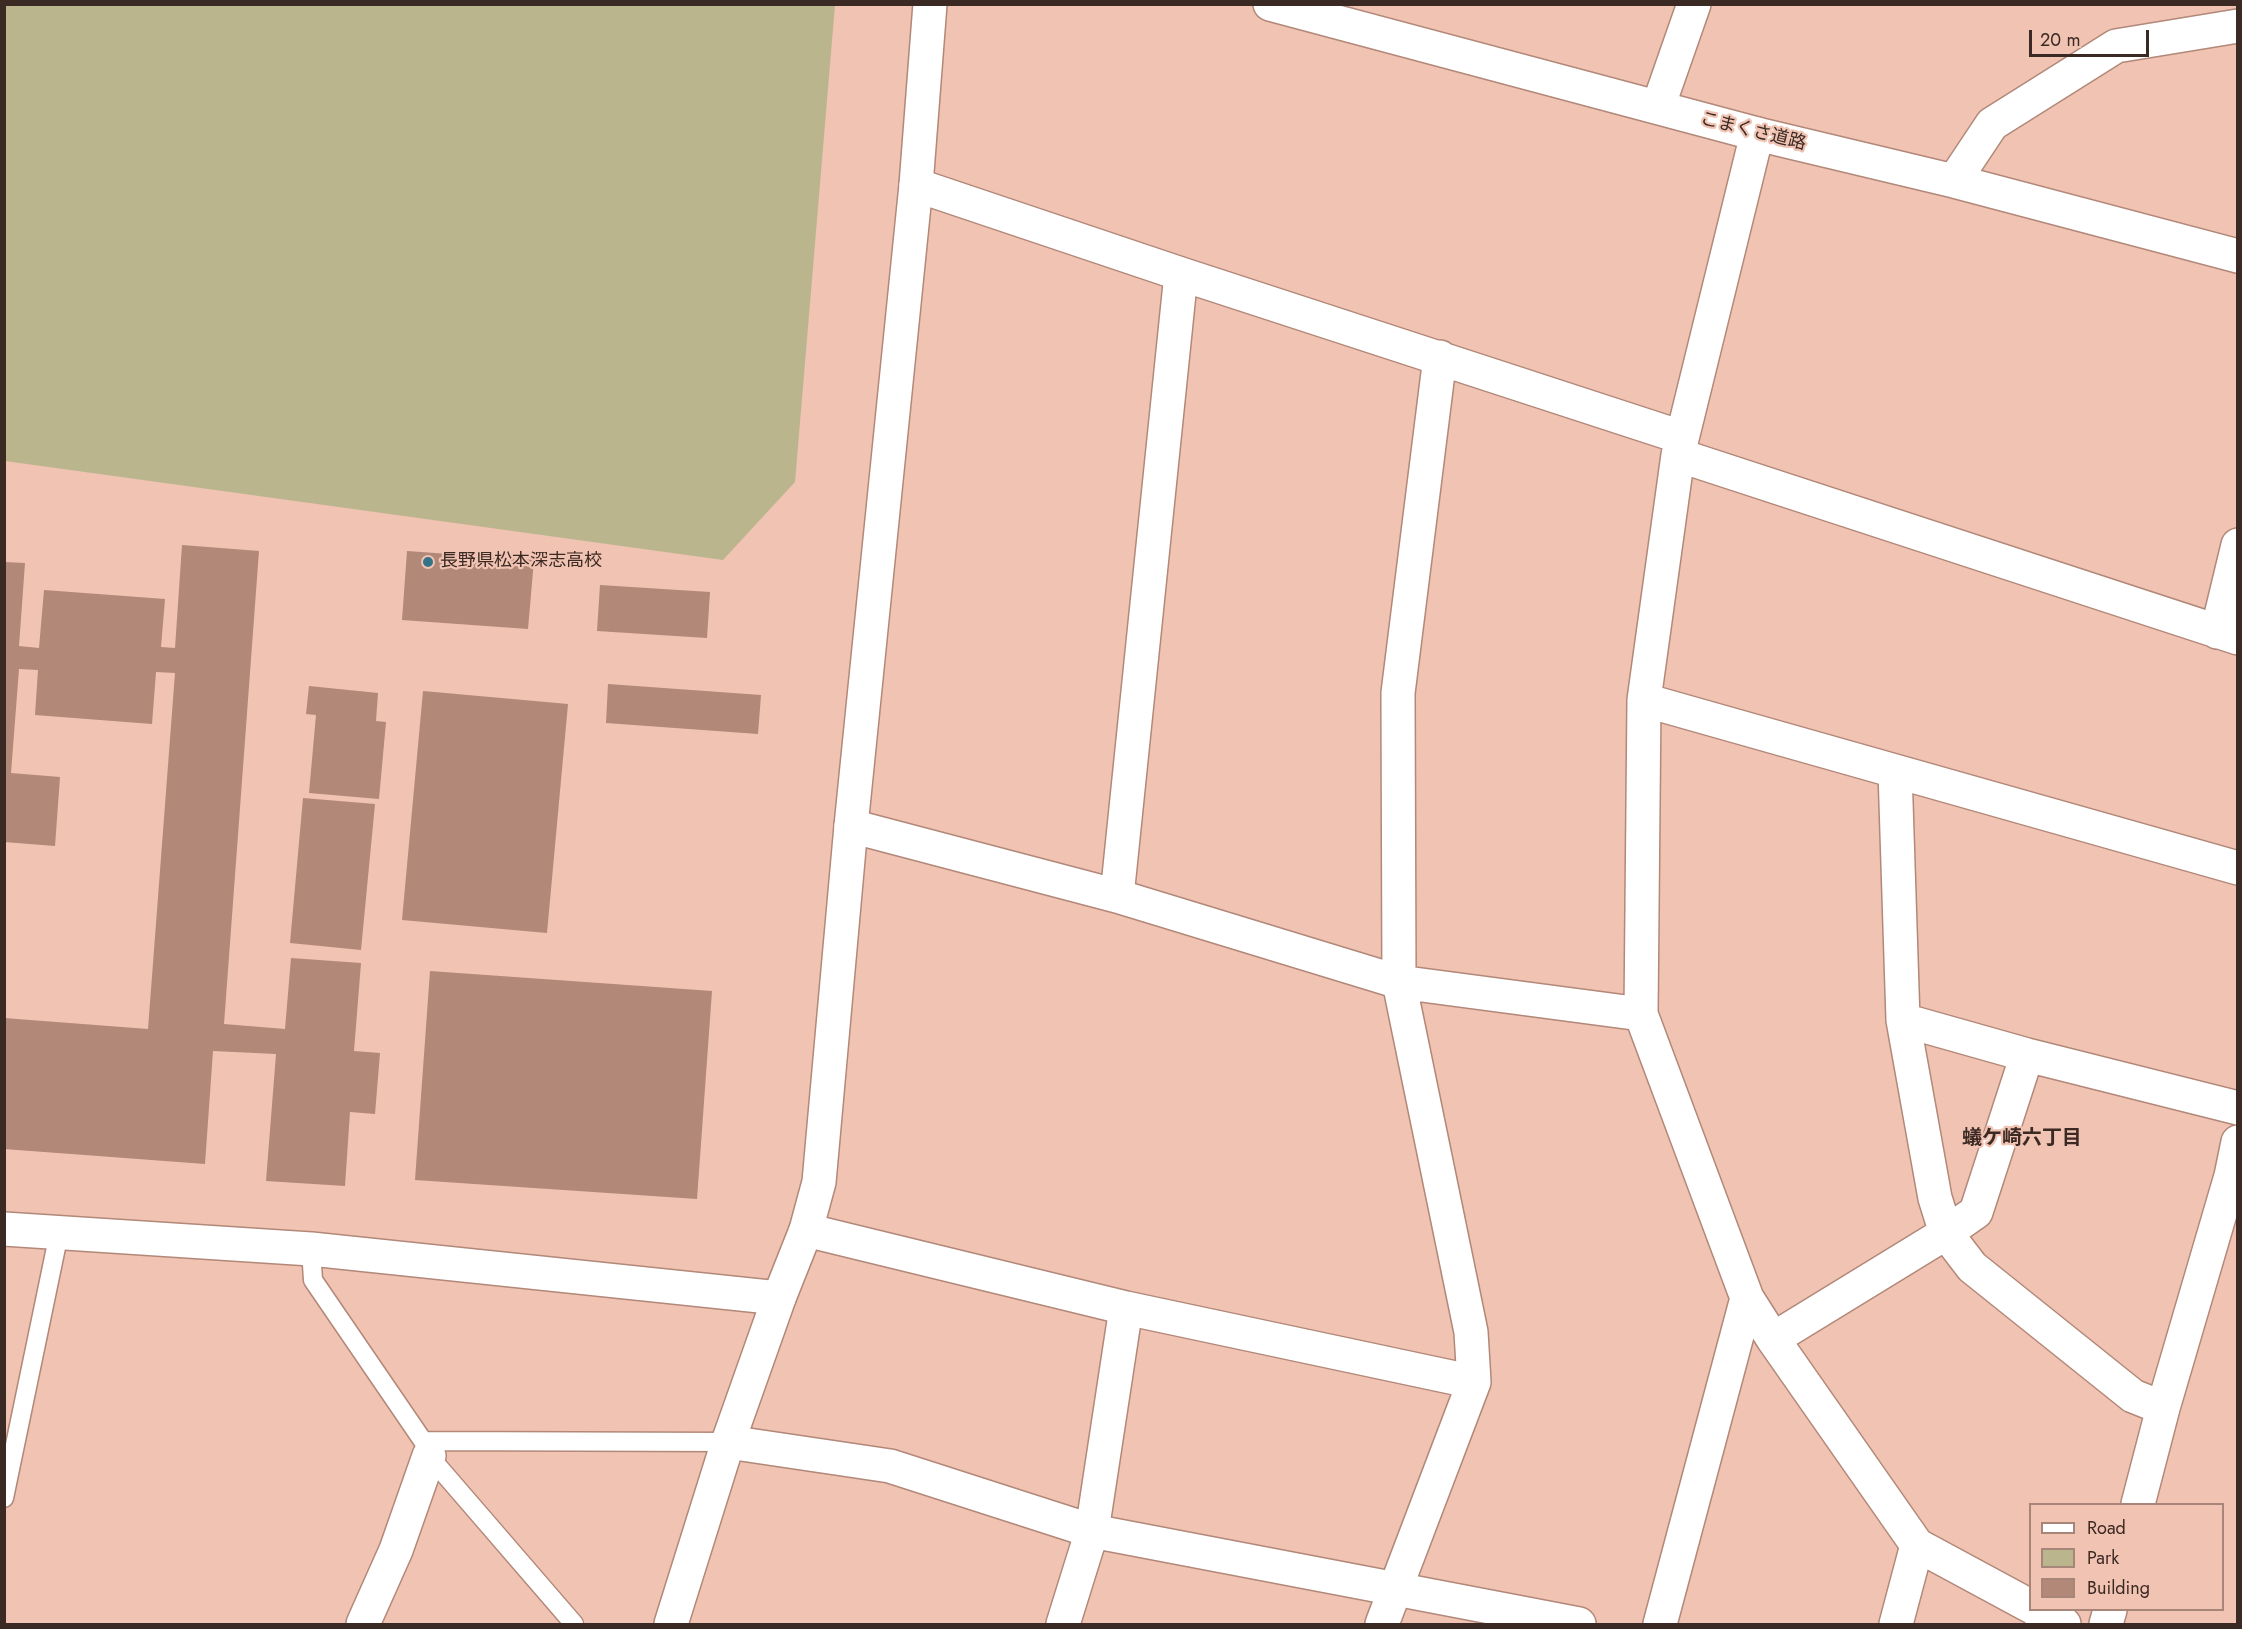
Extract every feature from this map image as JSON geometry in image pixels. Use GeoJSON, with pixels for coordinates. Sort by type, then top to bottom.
{"type":"FeatureCollection","features":[{"type":"Feature","properties":{"kind":"street"},"geometry":{"type":"LineString","coordinates":[[671,1624],[728,1442],[779,1298],[806,1230],[819,1182],[851,826],[916,185],[930,4]]}},
{"type":"Feature","properties":{"kind":"street","name":"こまくさ道路"},"geometry":{"type":"LineString","coordinates":[[1270,4],[1757,134],[1954,181],[2238,256]]}},
{"type":"Feature","properties":{"kind":"street"},"geometry":{"type":"LineString","coordinates":[[1658,107],[1694,4]]}},
{"type":"Feature","properties":{"kind":"street"},"geometry":{"type":"LineString","coordinates":[[1954,181],[1992,124],[2116,46],[2238,26]]}},
{"type":"Feature","properties":{"kind":"street"},"geometry":{"type":"LineString","coordinates":[[1757,134],[1679,446],[1644,700],[1641,1014],[1747,1298],[1773,1339],[1917,1545],[2029,1605]]}},
{"type":"Feature","properties":{"kind":"street"},"geometry":{"type":"LineString","coordinates":[[916,185],[1181,274],[1440,357],[1679,446],[2227,635],[2238,545]]}},
{"type":"Feature","properties":{"kind":"street"},"geometry":{"type":"LineString","coordinates":[[1117,896],[1181,274]]}},
{"type":"Feature","properties":{"kind":"street"},"geometry":{"type":"LineString","coordinates":[[1382,1624],[1474,1382],[1471,1332],[1399,982],[1398,693],[1440,357]]}},
{"type":"Feature","properties":{"kind":"street"},"geometry":{"type":"LineString","coordinates":[[1644,700],[2238,868]]}},
{"type":"Feature","properties":{"kind":"street"},"geometry":{"type":"LineString","coordinates":[[1895,771],[1903,1020],[1935,1198],[1946,1233],[1972,1267],[2133,1396],[2163,1408]]}},
{"type":"Feature","properties":{"kind":"street"},"geometry":{"type":"LineString","coordinates":[[851,826],[1117,896],[1399,982],[1641,1014]]}},
{"type":"Feature","properties":{"kind":"street"},"geometry":{"type":"LineString","coordinates":[[1903,1020],[2027,1055],[2238,1108]]}},
{"type":"Feature","properties":{"kind":"street"},"geometry":{"type":"LineString","coordinates":[[1773,1339],[1946,1233],[1976,1212],[2027,1055]]}},
{"type":"Feature","properties":{"kind":"street"},"geometry":{"type":"LineString","coordinates":[[2138,1503],[2163,1408],[2234,1176],[2238,1142]]}},
{"type":"Feature","properties":{"kind":"street"},"geometry":{"type":"LineString","coordinates":[[4,1229],[311,1249],[779,1298]]}},
{"type":"Feature","properties":{"kind":"street"},"geometry":{"type":"LineString","coordinates":[[806,1230],[1126,1308],[1474,1382]]}},
{"type":"Feature","properties":{"kind":"street"},"geometry":{"type":"LineString","coordinates":[[1660,1624],[1747,1298]]}},
{"type":"Feature","properties":{"kind":"street"},"geometry":{"type":"LineString","coordinates":[[1063,1624],[1092,1531],[1126,1308]]}},
{"type":"Feature","properties":{"kind":"street"},"geometry":{"type":"LineString","coordinates":[[728,1442],[890,1466],[1092,1531],[1579,1624]]}},
{"type":"Feature","properties":{"kind":"street"},"geometry":{"type":"LineString","coordinates":[[363,1624],[396,1550],[426,1449]]}},
{"type":"Feature","properties":{"kind":"street"},"geometry":{"type":"LineString","coordinates":[[1896,1624],[1917,1545]]}},
{"type":"Feature","properties":{"kind":"street"},"geometry":{"type":"LineString","coordinates":[[2038,1611],[2064,1624]]}},
{"type":"Feature","properties":{"kind":"lane"},"geometry":{"type":"LineString","coordinates":[[4,1498],[59,1233]]}},
{"type":"Feature","properties":{"kind":"lane"},"geometry":{"type":"LineString","coordinates":[[311,1249],[313,1280],[426,1449],[574,1624]]}},
{"type":"Feature","properties":{"kind":"lane"},"geometry":{"type":"LineString","coordinates":[[426,1449],[728,1442]]}},
{"type":"Feature","properties":{"kind":"green space"},"geometry":{"type":"Polygon","coordinates":[[[5,4],[835,5],[795,482],[723,560],[5,461],[5,4]]]}},
{"type":"Feature","properties":{"kind":"building"},"geometry":{"type":"Polygon","coordinates":[[[182,545],[259,551],[224,1024],[285,1029],[291,958],[361,963],[354,1051],[380,1053],[375,1114],[350,1112],[345,1186],[266,1181],[276,1054],[213,1051],[205,1164],[4,1149],[4,1018],[148,1029],[175,673],[156,672],[152,724],[35,715],[38,670],[19,669],[11,773],[60,777],[55,846],[4,842],[4,562],[25,563],[19,646],[39,648],[44,590],[165,599],[161,647],[175,648],[182,545]]]}},
{"type":"Feature","properties":{"kind":"building"},"geometry":{"type":"Polygon","coordinates":[[[407,551],[534,560],[528,629],[402,620],[407,551]]]}},
{"type":"Feature","properties":{"kind":"building"},"geometry":{"type":"Polygon","coordinates":[[[600,585],[710,592],[707,638],[597,631],[600,585]]]}},
{"type":"Feature","properties":{"kind":"building"},"geometry":{"type":"Polygon","coordinates":[[[608,684],[761,695],[758,734],[606,723],[608,684]]]}},
{"type":"Feature","properties":{"kind":"building"},"geometry":{"type":"Polygon","coordinates":[[[309,686],[378,693],[376,721],[386,722],[379,799],[309,793],[316,715],[306,714],[309,686]]]}},
{"type":"Feature","properties":{"kind":"building"},"geometry":{"type":"Polygon","coordinates":[[[423,691],[568,704],[547,933],[402,920],[423,691]]]}},
{"type":"Feature","properties":{"kind":"building"},"geometry":{"type":"Polygon","coordinates":[[[303,798],[375,804],[361,950],[290,943],[303,798]]]}},
{"type":"Feature","properties":{"kind":"building"},"geometry":{"type":"Polygon","coordinates":[[[430,971],[712,991],[697,1199],[415,1180],[430,971]]]}},
{"type":"Feature","properties":{"kind":"place","name":"長野県松本深志高校"},"geometry":{"type":"Point","coordinates":[428,562]}},
{"type":"Feature","properties":{"kind":"district","name":"蟻ケ崎六丁目"},"geometry":{"type":"Point","coordinates":[2022,1139]}}]}
